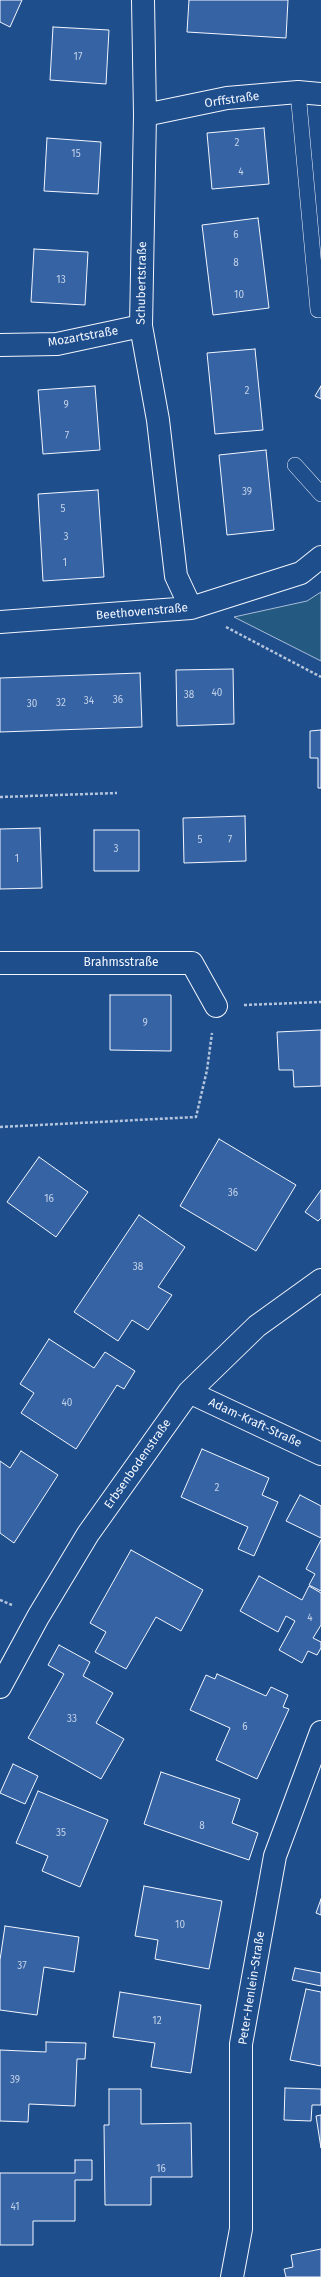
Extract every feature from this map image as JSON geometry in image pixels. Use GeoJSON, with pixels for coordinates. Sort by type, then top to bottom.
{"type":"FeatureCollection","features":[{"type":"Feature","properties":{"kind":"street","name":"Schubertstraße"},"geometry":{"type":"LineString","coordinates":[[143,0],[145,115],[141,326],[158,420],[176,576],[191,608]]}},
{"type":"Feature","properties":{"kind":"street","name":"Orffstraße"},"geometry":{"type":"LineString","coordinates":[[145,115],[226,98],[298,92],[321,94]]}},
{"type":"Feature","properties":{"kind":"street","name":"Mozartstraße"},"geometry":{"type":"LineString","coordinates":[[0,345],[57,344],[141,326]]}},
{"type":"Feature","properties":{"kind":"street","name":"Beethovenstraße"},"geometry":{"type":"LineString","coordinates":[[0,622],[191,608],[301,573],[321,557]]}},
{"type":"Feature","properties":{"kind":"street","name":"Brahmsstraße"},"geometry":{"type":"LineString","coordinates":[[0,964],[192,963],[216,1006]]}},
{"type":"Feature","properties":{"kind":"street","name":"Erbsenbodenstraße"},"geometry":{"type":"LineString","coordinates":[[0,1687],[38,1617],[88,1534],[189,1392],[257,1326],[321,1280]]}},
{"type":"Feature","properties":{"kind":"street","name":"Adam-Kraft-Straße"},"geometry":{"type":"LineString","coordinates":[[189,1392],[321,1454]]}},
{"type":"Feature","properties":{"kind":"street","name":"Peter-Henlein-Straße"},"geometry":{"type":"LineString","coordinates":[[232,2277],[241,2229],[242,2044],[275,1856],[321,1732]]}},
{"type":"Feature","properties":{"kind":"lane"},"geometry":{"type":"LineString","coordinates":[[298,92],[318,310]]}},
{"type":"Feature","properties":{"kind":"lane"},"geometry":{"type":"LineString","coordinates":[[295,465],[321,494]]}},
{"type":"Feature","properties":{"kind":"path"},"geometry":{"type":"LineString","coordinates":[[191,608],[321,677]]}},
{"type":"Feature","properties":{"kind":"path"},"geometry":{"type":"LineString","coordinates":[[0,797],[117,794]]}},
{"type":"Feature","properties":{"kind":"path"},"geometry":{"type":"LineString","coordinates":[[0,1127],[196,1117],[207,1070],[216,1006],[321,1002]]}},
{"type":"Feature","properties":{"kind":"shaded area"},"geometry":{"type":"Polygon","coordinates":[[[321,592],[321,661],[234,617],[307,601],[321,592]]]}},
{"type":"Feature","properties":{"kind":"building"},"geometry":{"type":"Polygon","coordinates":[[[0,0],[22,0],[10,27],[0,22],[0,0]]]}},
{"type":"Feature","properties":{"kind":"building"},"geometry":{"type":"Polygon","coordinates":[[[189,0],[288,0],[286,38],[187,32],[189,0]]]}},
{"type":"Feature","properties":{"kind":"building"},"geometry":{"type":"Polygon","coordinates":[[[53,27],[109,30],[106,84],[50,80],[53,27]]]}},
{"type":"Feature","properties":{"kind":"building"},"geometry":{"type":"Polygon","coordinates":[[[264,128],[269,184],[212,189],[207,133],[264,128]]]}},
{"type":"Feature","properties":{"kind":"building"},"geometry":{"type":"Polygon","coordinates":[[[47,138],[101,142],[98,194],[44,191],[47,138]]]}},
{"type":"Feature","properties":{"kind":"building"},"geometry":{"type":"Polygon","coordinates":[[[258,218],[269,308],[213,315],[202,225],[258,218]]]}},
{"type":"Feature","properties":{"kind":"building"},"geometry":{"type":"Polygon","coordinates":[[[34,249],[88,252],[85,305],[31,302],[34,249]]]}},
{"type":"Feature","properties":{"kind":"building"},"geometry":{"type":"Polygon","coordinates":[[[255,349],[263,430],[215,434],[207,353],[255,349]]]}},
{"type":"Feature","properties":{"kind":"building"},"geometry":{"type":"Polygon","coordinates":[[[95,386],[100,450],[43,454],[38,390],[95,386]]]}},
{"type":"Feature","properties":{"kind":"building"},"geometry":{"type":"Polygon","coordinates":[[[321,386],[321,399],[315,396],[321,386]]]}},
{"type":"Feature","properties":{"kind":"building"},"geometry":{"type":"Polygon","coordinates":[[[266,450],[274,530],[227,535],[219,455],[266,450]]]}},
{"type":"Feature","properties":{"kind":"building"},"geometry":{"type":"Polygon","coordinates":[[[98,490],[104,577],[43,581],[38,494],[98,490]]]}},
{"type":"Feature","properties":{"kind":"building"},"geometry":{"type":"Polygon","coordinates":[[[233,669],[234,724],[177,726],[176,670],[233,669]]]}},
{"type":"Feature","properties":{"kind":"building"},"geometry":{"type":"Polygon","coordinates":[[[140,673],[142,727],[0,732],[0,678],[140,673]]]}},
{"type":"Feature","properties":{"kind":"building"},"geometry":{"type":"Polygon","coordinates":[[[321,730],[321,788],[318,788],[318,758],[310,758],[310,731],[321,730]]]}},
{"type":"Feature","properties":{"kind":"building"},"geometry":{"type":"Polygon","coordinates":[[[245,816],[246,861],[184,863],[183,818],[245,816]]]}},
{"type":"Feature","properties":{"kind":"building"},"geometry":{"type":"Polygon","coordinates":[[[40,828],[42,888],[0,889],[0,829],[40,828]]]}},
{"type":"Feature","properties":{"kind":"building"},"geometry":{"type":"Polygon","coordinates":[[[94,830],[139,830],[139,871],[94,871],[94,830]]]}},
{"type":"Feature","properties":{"kind":"building"},"geometry":{"type":"Polygon","coordinates":[[[110,995],[171,995],[171,1051],[110,1050],[110,995]]]}},
{"type":"Feature","properties":{"kind":"building"},"geometry":{"type":"Polygon","coordinates":[[[321,1030],[321,1086],[294,1087],[293,1070],[279,1070],[277,1032],[321,1030]]]}},
{"type":"Feature","properties":{"kind":"building"},"geometry":{"type":"Polygon","coordinates":[[[219,1139],[296,1185],[256,1251],[180,1206],[219,1139]]]}},
{"type":"Feature","properties":{"kind":"building"},"geometry":{"type":"Polygon","coordinates":[[[39,1157],[88,1192],[56,1237],[7,1202],[39,1157]]]}},
{"type":"Feature","properties":{"kind":"building"},"geometry":{"type":"Polygon","coordinates":[[[321,1190],[321,1218],[318,1221],[305,1212],[321,1190]]]}},
{"type":"Feature","properties":{"kind":"building"},"geometry":{"type":"Polygon","coordinates":[[[139,1215],[185,1247],[158,1287],[172,1295],[148,1330],[132,1320],[118,1341],[74,1312],[139,1215]]]}},
{"type":"Feature","properties":{"kind":"building"},"geometry":{"type":"Polygon","coordinates":[[[49,1339],[94,1368],[105,1352],[135,1371],[124,1389],[117,1385],[76,1449],[21,1413],[34,1393],[20,1384],[49,1339]]]}},
{"type":"Feature","properties":{"kind":"building"},"geometry":{"type":"Polygon","coordinates":[[[202,1449],[269,1478],[262,1495],[278,1502],[254,1556],[238,1549],[248,1527],[181,1497],[202,1449]]]}},
{"type":"Feature","properties":{"kind":"building"},"geometry":{"type":"Polygon","coordinates":[[[21,1451],[58,1475],[14,1543],[0,1533],[0,1461],[10,1468],[21,1451]]]}},
{"type":"Feature","properties":{"kind":"building"},"geometry":{"type":"Polygon","coordinates":[[[300,1495],[321,1506],[321,1538],[286,1521],[300,1495]]]}},
{"type":"Feature","properties":{"kind":"building"},"geometry":{"type":"Polygon","coordinates":[[[321,1540],[321,1591],[309,1585],[315,1574],[306,1569],[321,1540]]]}},
{"type":"Feature","properties":{"kind":"building"},"geometry":{"type":"Polygon","coordinates":[[[131,1550],[203,1590],[181,1631],[156,1617],[126,1669],[95,1652],[106,1632],[90,1623],[131,1550]]]}},
{"type":"Feature","properties":{"kind":"building"},"geometry":{"type":"Polygon","coordinates":[[[259,1576],[302,1600],[309,1586],[321,1593],[321,1625],[313,1638],[321,1642],[321,1648],[317,1655],[308,1651],[302,1663],[279,1650],[295,1621],[286,1616],[278,1632],[240,1611],[259,1576]]]}},
{"type":"Feature","properties":{"kind":"building"},"geometry":{"type":"Polygon","coordinates":[[[59,1645],[90,1662],[83,1676],[113,1693],[96,1723],[124,1739],[101,1779],[28,1738],[64,1674],[48,1665],[59,1645]]]}},
{"type":"Feature","properties":{"kind":"building"},"geometry":{"type":"Polygon","coordinates":[[[217,1674],[266,1696],[271,1687],[288,1695],[283,1707],[289,1709],[257,1779],[216,1760],[230,1728],[190,1710],[206,1675],[215,1679],[217,1674]]]}},
{"type":"Feature","properties":{"kind":"building"},"geometry":{"type":"Polygon","coordinates":[[[13,1764],[38,1776],[25,1804],[0,1793],[13,1764]]]}},
{"type":"Feature","properties":{"kind":"building"},"geometry":{"type":"Polygon","coordinates":[[[161,1772],[240,1799],[232,1823],[258,1833],[249,1860],[144,1824],[161,1772]]]}},
{"type":"Feature","properties":{"kind":"building"},"geometry":{"type":"Polygon","coordinates":[[[38,1791],[108,1820],[80,1887],[42,1871],[48,1856],[16,1843],[38,1791]]]}},
{"type":"Feature","properties":{"kind":"building"},"geometry":{"type":"Polygon","coordinates":[[[144,1886],[222,1901],[209,1969],[155,1959],[158,1940],[135,1936],[144,1886]]]}},
{"type":"Feature","properties":{"kind":"building"},"geometry":{"type":"Polygon","coordinates":[[[321,1899],[321,1915],[316,1913],[321,1899]]]}},
{"type":"Feature","properties":{"kind":"building"},"geometry":{"type":"Polygon","coordinates":[[[5,1926],[79,1937],[74,1972],[44,1967],[37,2015],[0,2010],[0,1960],[5,1926]]]}},
{"type":"Feature","properties":{"kind":"building"},"geometry":{"type":"Polygon","coordinates":[[[295,1968],[321,1973],[321,1986],[292,1980],[295,1968]]]}},
{"type":"Feature","properties":{"kind":"building"},"geometry":{"type":"Polygon","coordinates":[[[306,1989],[321,1992],[321,2066],[290,2060],[306,1989]]]}},
{"type":"Feature","properties":{"kind":"building"},"geometry":{"type":"Polygon","coordinates":[[[120,1992],[201,2005],[191,2073],[151,2067],[155,2043],[113,2037],[120,1992]]]}},
{"type":"Feature","properties":{"kind":"building"},"geometry":{"type":"Polygon","coordinates":[[[46,2042],[86,2043],[85,2059],[77,2059],[75,2106],[29,2104],[28,2122],[0,2121],[0,2050],[46,2052],[46,2042]]]}},
{"type":"Feature","properties":{"kind":"building"},"geometry":{"type":"Polygon","coordinates":[[[285,2088],[321,2089],[321,2105],[312,2105],[311,2121],[284,2120],[285,2088]]]}},
{"type":"Feature","properties":{"kind":"building"},"geometry":{"type":"Polygon","coordinates":[[[109,2089],[141,2089],[141,2124],[191,2123],[192,2177],[151,2177],[151,2205],[105,2205],[104,2125],[109,2125],[109,2089]]]}},
{"type":"Feature","properties":{"kind":"building"},"geometry":{"type":"Polygon","coordinates":[[[321,2115],[321,2148],[316,2116],[321,2115]]]}},
{"type":"Feature","properties":{"kind":"building"},"geometry":{"type":"Polygon","coordinates":[[[75,2160],[92,2160],[92,2180],[75,2180],[75,2221],[33,2221],[33,2245],[0,2245],[0,2173],[75,2173],[75,2160]]]}},
{"type":"Feature","properties":{"kind":"building"},"geometry":{"type":"Polygon","coordinates":[[[321,2249],[321,2277],[286,2277],[284,2269],[293,2267],[291,2255],[321,2249]]]}}]}
